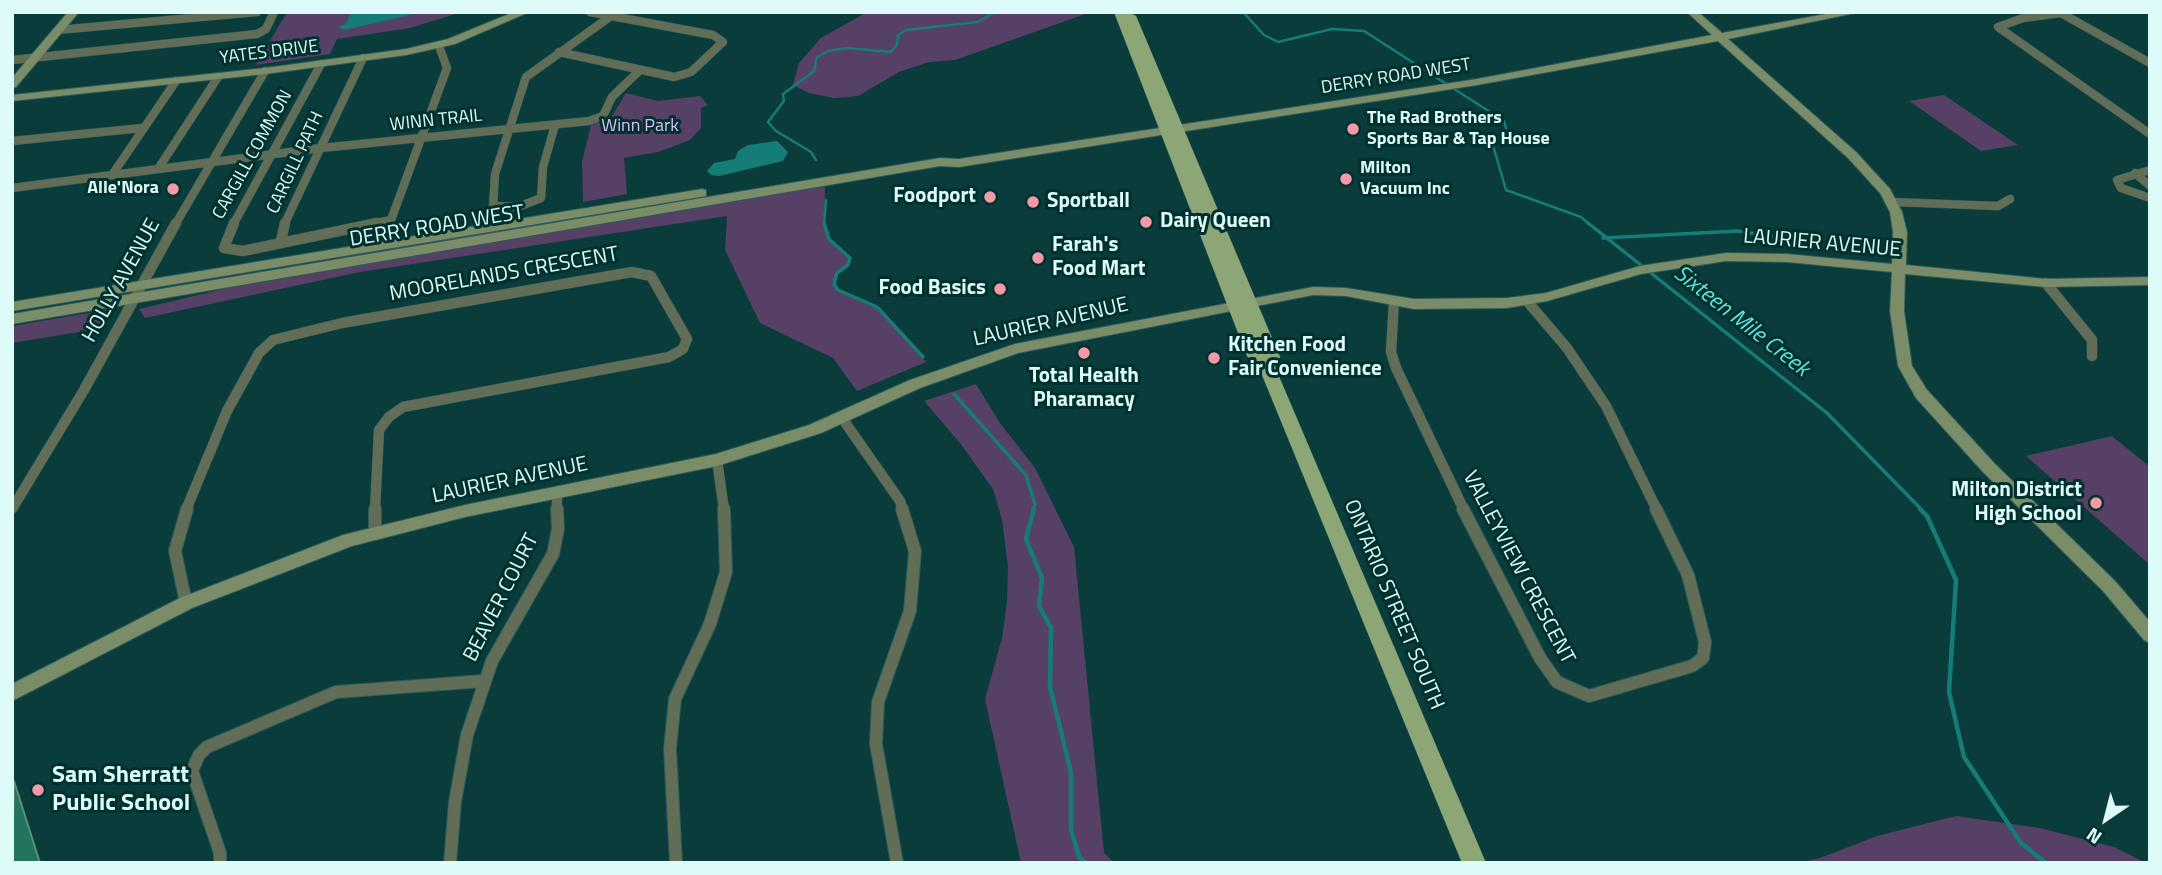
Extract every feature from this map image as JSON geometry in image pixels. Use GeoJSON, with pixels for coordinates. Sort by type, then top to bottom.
{"type":"FeatureCollection","features":[{"type":"Feature","properties":{"kind":"main road"},"geometry":{"type":"LineString","coordinates":[[1120,12],[1169,125]]}},
{"type":"Feature","properties":{"kind":"main road"},"geometry":{"type":"LineString","coordinates":[[1128,12],[1169,125]]}},
{"type":"Feature","properties":{"kind":"main road","name":"ONTARIO STREET SOUTH"},"geometry":{"type":"LineString","coordinates":[[1169,125],[1241,303],[1255,356],[1267,367],[1474,863]]}},
{"type":"Feature","properties":{"kind":"street"},"geometry":{"type":"LineString","coordinates":[[12,85],[74,12]]}},
{"type":"Feature","properties":{"kind":"street"},"geometry":{"type":"LineString","coordinates":[[58,30],[257,12]]}},
{"type":"Feature","properties":{"kind":"street"},"geometry":{"type":"LineString","coordinates":[[12,61],[257,34],[266,29],[274,12]]}},
{"type":"Feature","properties":{"kind":"street","name":"YATES DRIVE"},"geometry":{"type":"LineString","coordinates":[[12,99],[218,77],[439,46],[502,24],[524,12]]}},
{"type":"Feature","properties":{"kind":"street"},"geometry":{"type":"LineString","coordinates":[[559,52],[674,77],[685,75],[721,46],[722,39],[590,12]]}},
{"type":"Feature","properties":{"kind":"street"},"geometry":{"type":"LineString","coordinates":[[1692,12],[1866,169],[1892,202],[1900,232],[1897,311],[1901,343],[1905,366],[1921,394],[1989,468],[2109,586],[2150,635]]}},
{"type":"Feature","properties":{"kind":"street","name":"DERRY ROAD WEST"},"geometry":{"type":"LineString","coordinates":[[12,319],[842,181],[867,174],[940,162],[959,163],[1169,125],[1424,86],[1477,82],[1717,35],[1816,12]]}},
{"type":"Feature","properties":{"kind":"street","name":"DERRY ROAD WEST"},"geometry":{"type":"LineString","coordinates":[[1424,86],[1466,75],[1855,12]]}},
{"type":"Feature","properties":{"kind":"street"},"geometry":{"type":"LineString","coordinates":[[2148,60],[2061,13],[2023,18],[1998,27],[2150,134]]}},
{"type":"Feature","properties":{"kind":"street"},"geometry":{"type":"LineString","coordinates":[[555,125],[543,167],[541,198],[531,205],[495,208],[491,203],[495,174],[526,77],[611,16]]}},
{"type":"Feature","properties":{"kind":"street","name":"CARGILL PATH"},"geometry":{"type":"LineString","coordinates":[[363,58],[293,202],[282,230],[281,241],[391,220],[447,68],[439,46]]}},
{"type":"Feature","properties":{"kind":"street","name":"CARGILL COMMON"},"geometry":{"type":"LineString","coordinates":[[281,241],[243,251],[224,248],[225,239],[321,64]]}},
{"type":"Feature","properties":{"kind":"street","name":"WINN TRAIL"},"geometry":{"type":"LineString","coordinates":[[12,188],[273,153],[555,125],[603,116],[612,97],[640,70]]}},
{"type":"Feature","properties":{"kind":"street","name":"HOLLY AVENUE"},"geometry":{"type":"LineString","coordinates":[[12,509],[84,390],[132,299],[265,71]]}},
{"type":"Feature","properties":{"kind":"street"},"geometry":{"type":"LineString","coordinates":[[158,169],[218,77]]}},
{"type":"Feature","properties":{"kind":"street"},"geometry":{"type":"LineString","coordinates":[[112,175],[176,81]]}},
{"type":"Feature","properties":{"kind":"street"},"geometry":{"type":"LineString","coordinates":[[12,141],[142,128]]}},
{"type":"Feature","properties":{"kind":"street"},"geometry":{"type":"LineString","coordinates":[[2150,170],[2121,176],[2117,180],[2118,184],[2130,193],[2150,198]]}},
{"type":"Feature","properties":{"kind":"street","name":"DERRY ROAD WEST"},"geometry":{"type":"LineString","coordinates":[[12,307],[589,210],[855,171],[867,174]]}},
{"type":"Feature","properties":{"kind":"street"},"geometry":{"type":"LineString","coordinates":[[2135,173],[2150,186]]}},
{"type":"Feature","properties":{"kind":"street"},"geometry":{"type":"LineString","coordinates":[[1892,202],[1998,206],[2010,200]]}},
{"type":"Feature","properties":{"kind":"street","name":"LAURIER AVENUE"},"geometry":{"type":"LineString","coordinates":[[12,693],[186,603],[287,562],[375,532],[718,460],[842,418],[915,384],[1015,349],[1241,303],[1313,291],[1346,292],[1394,301],[1446,306],[1527,301],[1659,267],[1726,257],[1787,258],[1899,271],[2046,283],[2150,281]]}},
{"type":"Feature","properties":{"kind":"street","name":"MOORELANDS CRESCENT"},"geometry":{"type":"LineString","coordinates":[[186,603],[175,551],[180,522],[227,411],[259,354],[273,340],[341,323],[632,272],[651,276],[687,340],[683,349],[669,357],[427,400],[403,407],[388,417],[379,430],[374,479],[375,532]]}},
{"type":"Feature","properties":{"kind":"street"},"geometry":{"type":"LineString","coordinates":[[2046,283],[2092,341],[2092,356]]}},
{"type":"Feature","properties":{"kind":"street","name":"VALLEYVIEW CRESCENT"},"geometry":{"type":"LineString","coordinates":[[1394,301],[1391,352],[1396,368],[1488,560],[1540,658],[1558,682],[1589,695],[1692,666],[1703,657],[1705,642],[1688,575],[1606,406],[1567,348],[1527,301]]}},
{"type":"Feature","properties":{"kind":"street"},"geometry":{"type":"LineString","coordinates":[[842,418],[900,501],[915,551],[910,611],[878,702],[876,744],[897,863]]}},
{"type":"Feature","properties":{"kind":"street"},"geometry":{"type":"LineString","coordinates":[[676,863],[670,749],[673,711],[691,663],[718,605],[726,572],[726,526],[718,460]]}},
{"type":"Feature","properties":{"kind":"street","name":"BEAVER COURT"},"geometry":{"type":"LineString","coordinates":[[450,863],[455,802],[465,748],[483,681],[553,554],[558,529],[557,493]]}},
{"type":"Feature","properties":{"kind":"street","name":"BEAVER COURT"},"geometry":{"type":"LineString","coordinates":[[220,863],[220,853],[192,771],[199,755],[207,747],[336,692],[483,681]]}},
{"type":"Feature","properties":{"kind":"green space"},"geometry":{"type":"Polygon","coordinates":[[[287,12],[462,12],[410,28],[337,39],[330,54],[256,65],[287,12]]]}},
{"type":"Feature","properties":{"kind":"green space"},"geometry":{"type":"Polygon","coordinates":[[[867,12],[1091,12],[955,60],[929,62],[899,72],[858,96],[834,98],[809,93],[793,85],[799,63],[821,38],[867,12]]]}},
{"type":"Feature","properties":{"kind":"green space","name":"Winn Park"},"geometry":{"type":"Polygon","coordinates":[[[626,93],[658,101],[700,96],[708,105],[701,108],[701,128],[690,140],[658,152],[624,158],[627,194],[583,202],[582,162],[591,125],[610,119],[626,93]]]}},
{"type":"Feature","properties":{"kind":"green space"},"geometry":{"type":"Polygon","coordinates":[[[1944,95],[2018,145],[1981,151],[1909,101],[1944,95]]]}},
{"type":"Feature","properties":{"kind":"green space"},"geometry":{"type":"Polygon","coordinates":[[[825,183],[824,228],[829,239],[850,258],[848,265],[837,274],[834,284],[838,290],[877,307],[926,362],[857,391],[833,358],[760,323],[725,250],[727,216],[360,272],[145,318],[139,309],[337,262],[825,183]]]}},
{"type":"Feature","properties":{"kind":"green space"},"geometry":{"type":"Polygon","coordinates":[[[107,310],[97,329],[12,343],[12,326],[107,310]]]}},
{"type":"Feature","properties":{"kind":"green space"},"geometry":{"type":"Polygon","coordinates":[[[976,384],[1000,423],[1035,468],[1074,547],[1104,853],[1115,863],[1021,863],[985,699],[1002,638],[1007,601],[1008,566],[1002,520],[993,489],[960,443],[924,401],[976,384]]]}},
{"type":"Feature","properties":{"kind":"green space"},"geometry":{"type":"Polygon","coordinates":[[[2112,436],[2150,467],[2150,565],[2026,456],[2112,436]]]}},
{"type":"Feature","properties":{"kind":"green space"},"geometry":{"type":"Polygon","coordinates":[[[1956,816],[2040,828],[2114,847],[2146,863],[1798,863],[1820,858],[1877,836],[1956,816]]]}},
{"type":"Feature","properties":{"kind":"water"},"geometry":{"type":"Polygon","coordinates":[[[351,12],[422,12],[345,30],[338,27],[346,24],[351,12]]]}},
{"type":"Feature","properties":{"kind":"water"},"geometry":{"type":"Polygon","coordinates":[[[777,141],[788,152],[783,161],[719,176],[711,175],[707,171],[714,163],[735,159],[738,151],[748,145],[777,141]]]}},
{"type":"Feature","properties":{"kind":"building","name":"Sam Sherratt Public School"},"geometry":{"type":"Polygon","coordinates":[[[14,781],[40,863],[12,863],[14,781]]]}},
{"type":"Feature","properties":{"kind":"waterway"},"geometry":{"type":"LineString","coordinates":[[816,160],[811,152],[776,131],[768,122],[784,101],[783,94],[814,71],[817,57],[828,51],[847,48],[891,52],[897,45],[898,35],[906,30],[978,22],[995,12]]}},
{"type":"Feature","properties":{"kind":"waterway","name":"Sixteen Mile Creek"},"geometry":{"type":"LineString","coordinates":[[1243,12],[1264,35],[1278,42],[1332,29],[1364,31],[1504,121],[1507,132],[1492,142],[1506,190],[1581,217],[1590,225]]}},
{"type":"Feature","properties":{"kind":"waterway"},"geometry":{"type":"LineString","coordinates":[[824,223],[826,200]]}},
{"type":"Feature","properties":{"kind":"waterway"},"geometry":{"type":"LineString","coordinates":[[824,223],[829,239],[850,258],[848,265],[837,273],[834,284],[838,290],[877,307],[923,357]]}},
{"type":"Feature","properties":{"kind":"waterway","name":"Sixteen Mile Creek"},"geometry":{"type":"LineString","coordinates":[[1588,223],[1607,238]]}},
{"type":"Feature","properties":{"kind":"waterway"},"geometry":{"type":"LineString","coordinates":[[1607,238],[1738,231],[1782,238]]}},
{"type":"Feature","properties":{"kind":"waterway","name":"Sixteen Mile Creek"},"geometry":{"type":"LineString","coordinates":[[1607,238],[1827,413],[1922,510]]}},
{"type":"Feature","properties":{"kind":"waterway"},"geometry":{"type":"LineString","coordinates":[[954,394],[1026,475],[1035,504],[1033,510]]}},
{"type":"Feature","properties":{"kind":"waterway"},"geometry":{"type":"LineString","coordinates":[[1034,509],[1026,539],[1042,578],[1039,606],[1051,628],[1050,687],[1071,772],[1071,829],[1079,857],[1086,863]]}},
{"type":"Feature","properties":{"kind":"waterway","name":"Sixteen Mile Creek"},"geometry":{"type":"LineString","coordinates":[[1920,509],[1927,516],[1956,580],[1949,692],[1964,757],[2021,843],[2046,863]]}},
{"type":"Feature","properties":{"kind":"place","name":"The Rad Brothers Sports Bar & Tap House"},"geometry":{"type":"Point","coordinates":[1353,129]}},
{"type":"Feature","properties":{"kind":"place","name":"Milton Vacuum Inc"},"geometry":{"type":"Point","coordinates":[1346,179]}},
{"type":"Feature","properties":{"kind":"place","name":"Alle'Nora"},"geometry":{"type":"Point","coordinates":[173,189]}},
{"type":"Feature","properties":{"kind":"place","name":"Foodport"},"geometry":{"type":"Point","coordinates":[990,197]}},
{"type":"Feature","properties":{"kind":"place","name":"Sportball"},"geometry":{"type":"Point","coordinates":[1033,202]}},
{"type":"Feature","properties":{"kind":"place","name":"Dairy Queen"},"geometry":{"type":"Point","coordinates":[1146,222]}},
{"type":"Feature","properties":{"kind":"place","name":"Farah's Food Mart"},"geometry":{"type":"Point","coordinates":[1038,258]}},
{"type":"Feature","properties":{"kind":"place","name":"Food Basics"},"geometry":{"type":"Point","coordinates":[1000,289]}},
{"type":"Feature","properties":{"kind":"place","name":"Total Health Pharamacy"},"geometry":{"type":"Point","coordinates":[1084,353]}},
{"type":"Feature","properties":{"kind":"place","name":"Kitchen Food Fair Convenience"},"geometry":{"type":"Point","coordinates":[1214,358]}},
{"type":"Feature","properties":{"kind":"place","name":"Milton District High School"},"geometry":{"type":"Point","coordinates":[2096,503]}},
{"type":"Feature","properties":{"kind":"place","name":"Sam Sherratt Public School"},"geometry":{"type":"Point","coordinates":[38,790]}}]}
